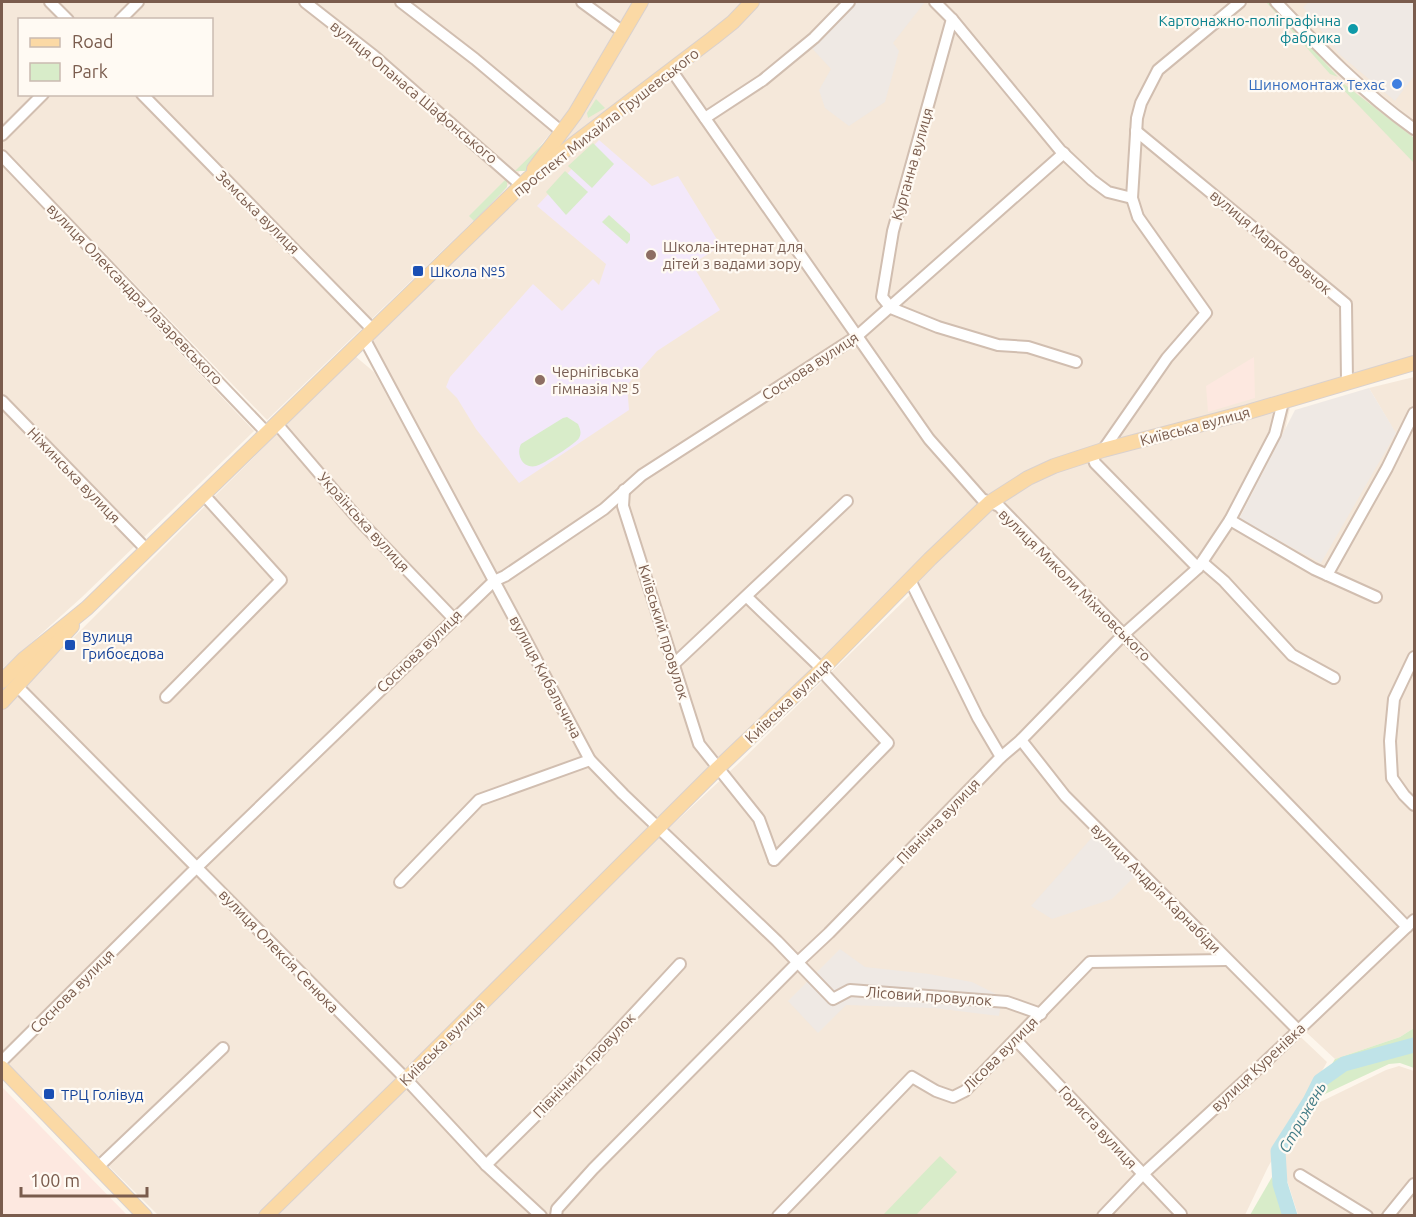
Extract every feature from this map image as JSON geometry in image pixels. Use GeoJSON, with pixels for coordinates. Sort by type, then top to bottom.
{"type":"FeatureCollection","features":[{"type":"Feature","properties":{"kind":"main road"},"geometry":{"type":"LineString","coordinates":[[525,182],[575,114],[642,2]]}},
{"type":"Feature","properties":{"kind":"main road","name":"проспект Михайла Грушевського"},"geometry":{"type":"LineString","coordinates":[[3,676],[87,608],[525,182],[672,71],[733,22],[752,2]]}},
{"type":"Feature","properties":{"kind":"main road"},"geometry":{"type":"LineString","coordinates":[[575,114],[580,126],[592,130]]}},
{"type":"Feature","properties":{"kind":"main road","name":"Київська вулиця"},"geometry":{"type":"LineString","coordinates":[[266,1215],[718,768],[824,673],[910,579],[989,503],[1028,478],[1054,466],[1414,363]]}},
{"type":"Feature","properties":{"kind":"main road","name":"проспект Михайла Грушевського"},"geometry":{"type":"LineString","coordinates":[[2,702],[87,608]]}},
{"type":"Feature","properties":{"kind":"main road"},"geometry":{"type":"LineString","coordinates":[[3,676],[17,686]]}},
{"type":"Feature","properties":{"kind":"main road"},"geometry":{"type":"LineString","coordinates":[[2,1068],[145,1215]]}},
{"type":"Feature","properties":{"kind":"street"},"geometry":{"type":"LineString","coordinates":[[50,2],[66,18]]}},
{"type":"Feature","properties":{"kind":"street"},"geometry":{"type":"LineString","coordinates":[[122,18],[138,2]]}},
{"type":"Feature","properties":{"kind":"street","name":"вулиця Опанаса Шафонського"},"geometry":{"type":"LineString","coordinates":[[305,2],[374,56],[525,182]]}},
{"type":"Feature","properties":{"kind":"street"},"geometry":{"type":"LineString","coordinates":[[401,2],[475,59],[562,132]]}},
{"type":"Feature","properties":{"kind":"street"},"geometry":{"type":"LineString","coordinates":[[582,2],[623,32]]}},
{"type":"Feature","properties":{"kind":"street"},"geometry":{"type":"LineString","coordinates":[[705,118],[763,80],[814,38],[849,2]]}},
{"type":"Feature","properties":{"kind":"street"},"geometry":{"type":"LineString","coordinates":[[935,2],[952,19],[1064,153],[1108,192],[1132,198]]}},
{"type":"Feature","properties":{"kind":"street"},"geometry":{"type":"LineString","coordinates":[[1240,2],[1158,70],[1141,103],[1136,131],[1132,198],[1138,217],[1148,233],[1206,313],[1167,358],[1098,452],[1095,463],[1200,565],[1224,581],[1292,655],[1334,678]]}},
{"type":"Feature","properties":{"kind":"street"},"geometry":{"type":"LineString","coordinates":[[1276,2],[1342,70],[1384,107],[1414,129]]}},
{"type":"Feature","properties":{"kind":"street","name":"Курганна вулиця"},"geometry":{"type":"LineString","coordinates":[[891,308],[882,297],[893,231],[952,19]]}},
{"type":"Feature","properties":{"kind":"street","name":"вулиця Миколи Міхновського"},"geometry":{"type":"LineString","coordinates":[[672,71],[929,439],[982,499],[999,506],[1411,923]]}},
{"type":"Feature","properties":{"kind":"street"},"geometry":{"type":"LineString","coordinates":[[2,135],[41,96]]}},
{"type":"Feature","properties":{"kind":"street","name":"Земська вулиця"},"geometry":{"type":"LineString","coordinates":[[144,96],[369,334]]}},
{"type":"Feature","properties":{"kind":"street","name":"вулиця Марко Вовчок"},"geometry":{"type":"LineString","coordinates":[[1136,131],[1346,304],[1347,381]]}},
{"type":"Feature","properties":{"kind":"street","name":"Соснова вулиця"},"geometry":{"type":"LineString","coordinates":[[2,1061],[197,867],[494,581],[505,576],[604,509],[642,475],[856,337],[1064,153]]}},
{"type":"Feature","properties":{"kind":"street","name":"вулиця Олександра Лазаревського"},"geometry":{"type":"LineString","coordinates":[[2,156],[272,428]]}},
{"type":"Feature","properties":{"kind":"street"},"geometry":{"type":"LineString","coordinates":[[891,308],[938,327],[998,345],[1028,347],[1076,362]]}},
{"type":"Feature","properties":{"kind":"street","name":"вулиця Кибальчича"},"geometry":{"type":"LineString","coordinates":[[369,334],[494,581],[591,760],[658,829],[777,941],[797,963]]}},
{"type":"Feature","properties":{"kind":"street","name":"Ніжинська вулиця"},"geometry":{"type":"LineString","coordinates":[[2,401],[147,550]]}},
{"type":"Feature","properties":{"kind":"street","name":"Північна вулиця"},"geometry":{"type":"LineString","coordinates":[[556,1215],[557,1209],[593,1169],[829,933],[1000,757],[1021,740],[1124,633],[1200,565],[1230,520],[1275,434],[1284,402]]}},
{"type":"Feature","properties":{"kind":"street"},"geometry":{"type":"LineString","coordinates":[[1327,575],[1387,468],[1414,413]]}},
{"type":"Feature","properties":{"kind":"street","name":"Українська вулиця"},"geometry":{"type":"LineString","coordinates":[[272,428],[453,618]]}},
{"type":"Feature","properties":{"kind":"street","name":"Київський провулок"},"geometry":{"type":"LineString","coordinates":[[624,490],[623,506],[699,744],[759,819],[774,860],[888,743],[824,673]]}},
{"type":"Feature","properties":{"kind":"street"},"geometry":{"type":"LineString","coordinates":[[166,697],[281,580],[204,495]]}},
{"type":"Feature","properties":{"kind":"street"},"geometry":{"type":"LineString","coordinates":[[675,663],[847,501]]}},
{"type":"Feature","properties":{"kind":"street"},"geometry":{"type":"LineString","coordinates":[[1230,520],[1327,575],[1376,597]]}},
{"type":"Feature","properties":{"kind":"street"},"geometry":{"type":"LineString","coordinates":[[910,579],[978,718],[1000,757]]}},
{"type":"Feature","properties":{"kind":"street"},"geometry":{"type":"LineString","coordinates":[[747,597],[824,673]]}},
{"type":"Feature","properties":{"kind":"street"},"geometry":{"type":"LineString","coordinates":[[1414,657],[1394,699],[1390,741],[1392,777],[1414,805]]}},
{"type":"Feature","properties":{"kind":"street","name":"вулиця Олексія Сенюка"},"geometry":{"type":"LineString","coordinates":[[17,686],[406,1079],[486,1165],[541,1215]]}},
{"type":"Feature","properties":{"kind":"street","name":"вулиця Андрія Карнабіди"},"geometry":{"type":"LineString","coordinates":[[1021,740],[1065,796],[1298,1030]]}},
{"type":"Feature","properties":{"kind":"street"},"geometry":{"type":"LineString","coordinates":[[400,882],[479,800],[591,760]]}},
{"type":"Feature","properties":{"kind":"street","name":"вулиця Куренівка"},"geometry":{"type":"LineString","coordinates":[[1103,1215],[1142,1175],[1411,923]]}},
{"type":"Feature","properties":{"kind":"street","name":"Лісова вулиця"},"geometry":{"type":"LineString","coordinates":[[778,1215],[912,1077],[936,1091],[953,1097],[965,1091],[1090,962],[1227,960]]}},
{"type":"Feature","properties":{"kind":"street","name":"Лісовий провулок"},"geometry":{"type":"LineString","coordinates":[[797,963],[833,999],[850,990],[1007,1002],[1041,1014]]}},
{"type":"Feature","properties":{"kind":"street","name":"Північний провулок"},"geometry":{"type":"LineString","coordinates":[[486,1165],[579,1073],[680,964]]}},
{"type":"Feature","properties":{"kind":"street","name":"Гориста вулиця"},"geometry":{"type":"LineString","coordinates":[[1016,1040],[1181,1214]]}},
{"type":"Feature","properties":{"kind":"street"},"geometry":{"type":"LineString","coordinates":[[98,1167],[223,1048]]}},
{"type":"Feature","properties":{"kind":"street"},"geometry":{"type":"LineString","coordinates":[[1300,1175],[1367,1215]]}},
{"type":"Feature","properties":{"kind":"street"},"geometry":{"type":"LineString","coordinates":[[1388,1215],[1414,1184]]}},
{"type":"Feature","properties":{"kind":"shaded area"},"geometry":{"type":"Polygon","coordinates":[[[2,2],[638,2],[575,103],[501,194],[267,420],[2,147],[2,2]]]}},
{"type":"Feature","properties":{"kind":"shaded area"},"geometry":{"type":"Polygon","coordinates":[[[650,2],[746,2],[550,155],[650,2]]]}},
{"type":"Feature","properties":{"kind":"shaded area"},"geometry":{"type":"Polygon","coordinates":[[[757,2],[1273,2],[1343,77],[1414,129],[1414,360],[1054,460],[988,499],[937,440],[678,70],[757,2]]]}},
{"type":"Feature","properties":{"kind":"shaded area"},"geometry":{"type":"Polygon","coordinates":[[[850,2],[925,2],[893,43],[899,51],[885,102],[849,126],[825,108],[819,90],[831,69],[809,45],[850,2]]]}},
{"type":"Feature","properties":{"kind":"shaded area"},"geometry":{"type":"Polygon","coordinates":[[[1280,2],[1414,2],[1414,126],[1374,95],[1280,2]]]}},
{"type":"Feature","properties":{"kind":"shaded area"},"geometry":{"type":"Polygon","coordinates":[[[1309,2],[1414,2],[1414,76],[1395,101],[1339,54],[1303,7],[1309,2]]]}},
{"type":"Feature","properties":{"kind":"shaded area"},"geometry":{"type":"Polygon","coordinates":[[[671,76],[859,345],[980,507],[660,823],[596,762],[368,340],[529,185],[671,76]]]}},
{"type":"Feature","properties":{"kind":"shaded area"},"geometry":{"type":"Polygon","coordinates":[[[599,140],[652,186],[678,176],[721,246],[692,264],[720,310],[657,351],[627,385],[629,410],[519,483],[476,429],[457,398],[446,387],[450,377],[533,284],[562,311],[593,279],[599,285],[606,264],[537,206],[599,140]]]}},
{"type":"Feature","properties":{"kind":"shaded area"},"geometry":{"type":"Polygon","coordinates":[[[2,166],[254,431],[82,597],[2,669],[2,166]]]}},
{"type":"Feature","properties":{"kind":"shaded area"},"geometry":{"type":"Polygon","coordinates":[[[355,356],[374,372],[583,756],[653,828],[256,1215],[158,1215],[2,1060],[2,709],[355,356]]]}},
{"type":"Feature","properties":{"kind":"shaded area"},"geometry":{"type":"Polygon","coordinates":[[[1254,357],[1255,398],[1208,412],[1206,386],[1254,357]]]}},
{"type":"Feature","properties":{"kind":"shaded area"},"geometry":{"type":"Polygon","coordinates":[[[1414,377],[1414,1028],[1400,1037],[1335,1059],[1153,890],[1028,743],[1001,750],[914,581],[994,505],[1030,482],[1090,460],[1291,403],[1285,430],[1239,519],[1396,434],[1369,388],[1414,377]]]}},
{"type":"Feature","properties":{"kind":"shaded area"},"geometry":{"type":"Polygon","coordinates":[[[1369,388],[1396,433],[1321,563],[1239,519],[1295,410],[1369,388]]]}},
{"type":"Feature","properties":{"kind":"shaded area"},"geometry":{"type":"Polygon","coordinates":[[[914,591],[998,764],[1021,748],[1139,883],[1327,1062],[1268,1167],[1245,1215],[277,1216],[598,894],[741,761],[914,591]]]}},
{"type":"Feature","properties":{"kind":"shaded area"},"geometry":{"type":"Polygon","coordinates":[[[1095,834],[1137,874],[1112,899],[1052,919],[1031,906],[1095,834]]]}},
{"type":"Feature","properties":{"kind":"shaded area"},"geometry":{"type":"Polygon","coordinates":[[[840,949],[865,967],[929,974],[972,982],[1002,997],[999,1016],[934,1008],[846,1005],[818,1033],[788,1001],[840,949]]]}},
{"type":"Feature","properties":{"kind":"shaded area"},"geometry":{"type":"Polygon","coordinates":[[[1399,1066],[1414,1071],[1414,1215],[1298,1215],[1286,1177],[1285,1152],[1312,1106],[1399,1066]]]}},
{"type":"Feature","properties":{"kind":"shaded area"},"geometry":{"type":"Polygon","coordinates":[[[2,1087],[127,1215],[2,1215],[2,1087]]]}},
{"type":"Feature","properties":{"kind":"green space"},"geometry":{"type":"Polygon","coordinates":[[[1266,2],[1270,2],[1338,77],[1330,74],[1266,2]]]}},
{"type":"Feature","properties":{"kind":"green space"},"geometry":{"type":"Polygon","coordinates":[[[1334,80],[1344,84],[1414,138],[1414,163],[1334,80]]]}},
{"type":"Feature","properties":{"kind":"green space"},"geometry":{"type":"Polygon","coordinates":[[[596,99],[605,108],[588,118],[587,113],[596,99]]]}},
{"type":"Feature","properties":{"kind":"green space"},"geometry":{"type":"Polygon","coordinates":[[[556,131],[543,152],[526,171],[515,171],[556,131]]]}},
{"type":"Feature","properties":{"kind":"green space"},"geometry":{"type":"Polygon","coordinates":[[[593,143],[614,164],[592,188],[568,166],[593,143]]]}},
{"type":"Feature","properties":{"kind":"green space"},"geometry":{"type":"Polygon","coordinates":[[[565,171],[588,192],[566,215],[546,192],[565,171]]]}},
{"type":"Feature","properties":{"kind":"green space"},"geometry":{"type":"Polygon","coordinates":[[[507,178],[507,187],[474,221],[469,216],[507,178]]]}},
{"type":"Feature","properties":{"kind":"green space"},"geometry":{"type":"Polygon","coordinates":[[[609,215],[630,234],[627,244],[602,222],[609,215]]]}},
{"type":"Feature","properties":{"kind":"green space"},"geometry":{"type":"Polygon","coordinates":[[[567,417],[578,424],[581,433],[577,441],[539,465],[527,465],[521,460],[519,452],[521,444],[567,417]]]}},
{"type":"Feature","properties":{"kind":"green space"},"geometry":{"type":"Polygon","coordinates":[[[1414,1028],[1414,1068],[1400,1063],[1389,1064],[1310,1101],[1335,1059],[1400,1037],[1414,1028]]]}},
{"type":"Feature","properties":{"kind":"green space"},"geometry":{"type":"Polygon","coordinates":[[[940,1156],[957,1172],[916,1215],[883,1215],[940,1156]]]}},
{"type":"Feature","properties":{"kind":"green space"},"geometry":{"type":"Polygon","coordinates":[[[1272,1177],[1283,1215],[1250,1215],[1272,1177]]]}},
{"type":"Feature","properties":{"kind":"waterway","name":"Стрижень"},"geometry":{"type":"LineString","coordinates":[[1290,1216],[1280,1184],[1278,1151],[1320,1081],[1344,1064],[1414,1045]]}},
{"type":"Feature","properties":{"kind":"place","name":"Картонажно-поліграфічна фабрика"},"geometry":{"type":"Point","coordinates":[1353,29]}},
{"type":"Feature","properties":{"kind":"place","name":"Шиномонтаж Техас"},"geometry":{"type":"Point","coordinates":[1397,84]}},
{"type":"Feature","properties":{"kind":"place","name":"Школа-інтернат для дітей з вадами зору"},"geometry":{"type":"Point","coordinates":[651,255]}},
{"type":"Feature","properties":{"kind":"place","name":"Школа №5"},"geometry":{"type":"Point","coordinates":[418,271]}},
{"type":"Feature","properties":{"kind":"place","name":"Чернігівська гімназія № 5"},"geometry":{"type":"Point","coordinates":[540,380]}},
{"type":"Feature","properties":{"kind":"place","name":"Вулиця Грибоєдова"},"geometry":{"type":"Point","coordinates":[70,645]}},
{"type":"Feature","properties":{"kind":"place","name":"ТРЦ Голівуд"},"geometry":{"type":"Point","coordinates":[49,1094]}}]}
